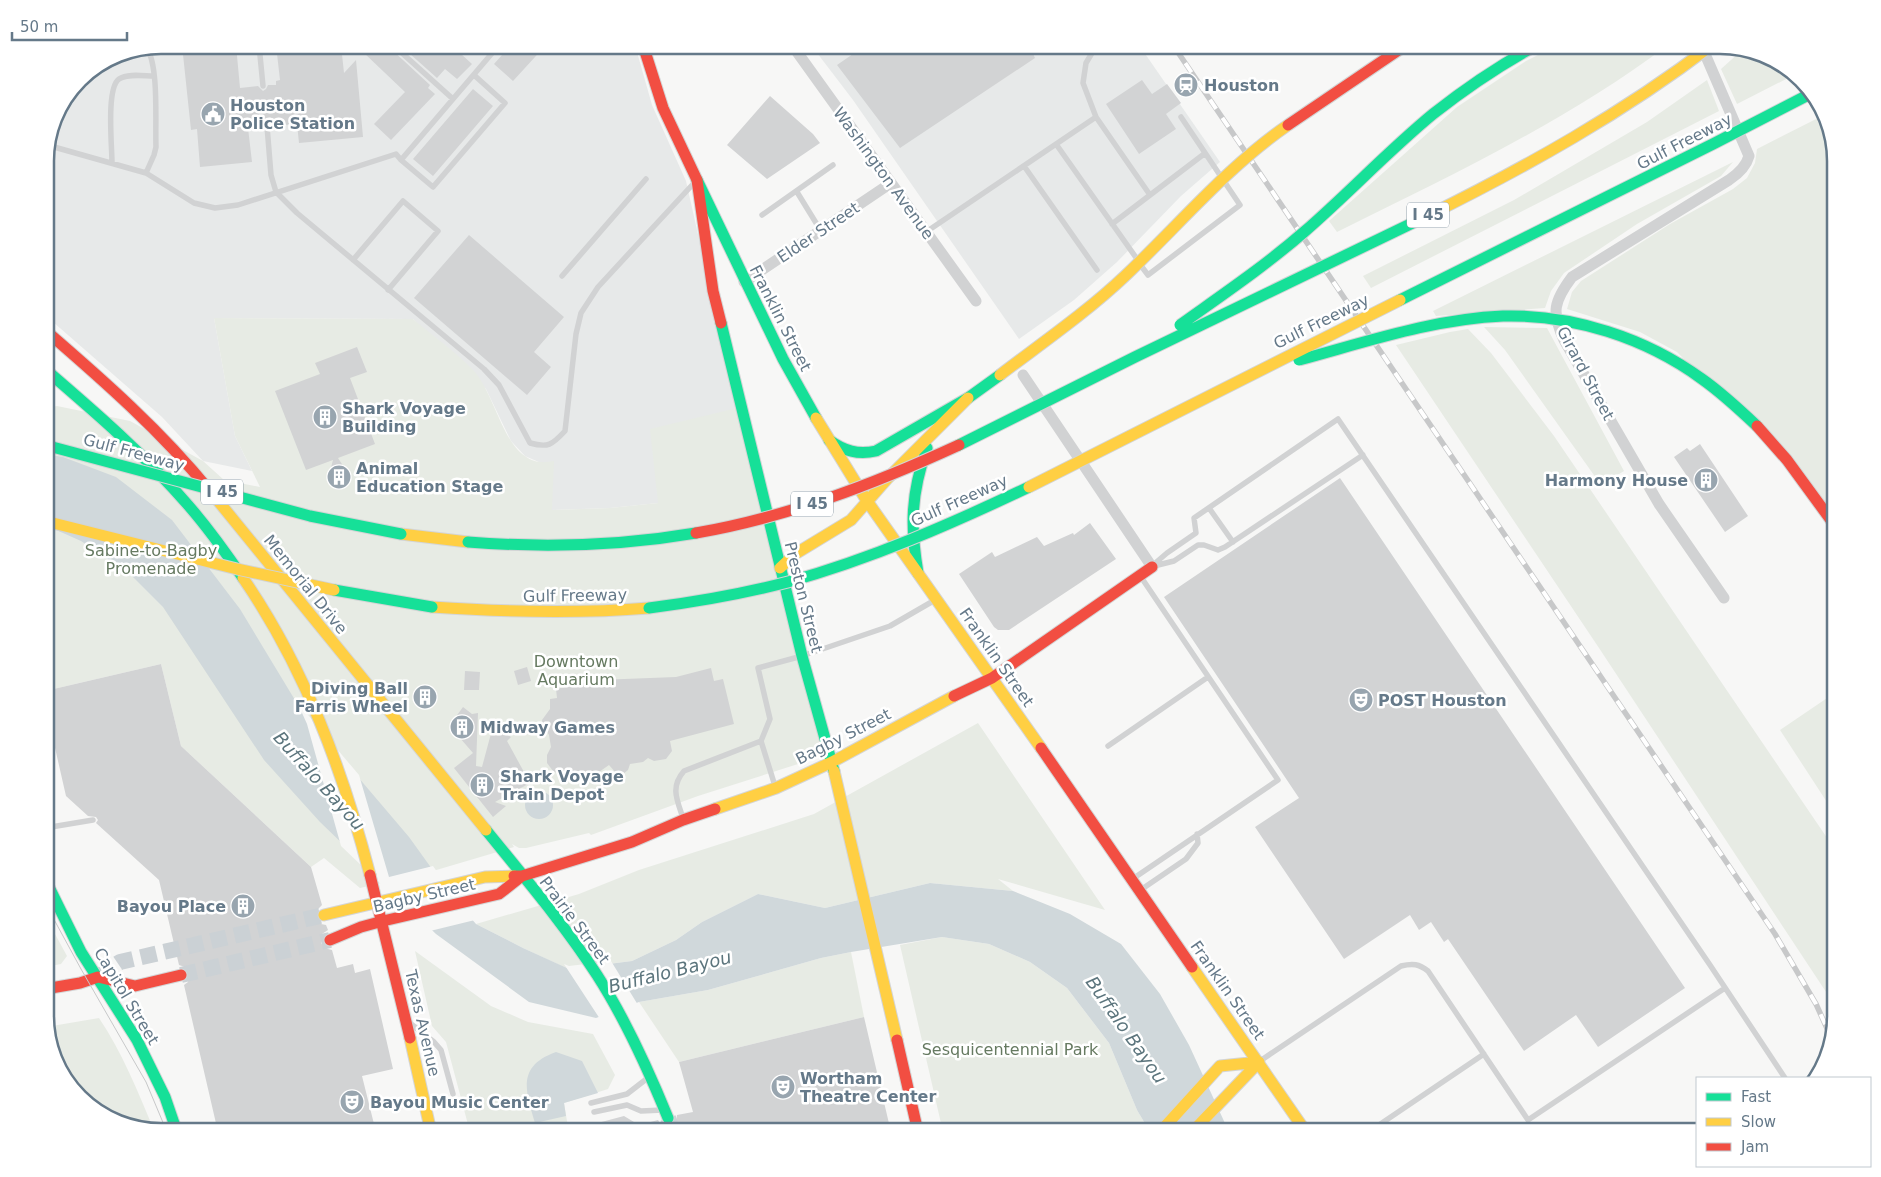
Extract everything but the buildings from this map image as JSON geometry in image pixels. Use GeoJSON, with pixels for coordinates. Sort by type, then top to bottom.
{"type":"FeatureCollection","features":[{"type":"Feature","properties":{"kind":"main road","name":"Preston Street"},"geometry":{"type":"LineString","coordinates":[[646,54],[663,108],[697,180],[713,291],[802,656],[832,762],[916,1123]]}},
{"type":"Feature","properties":{"kind":"main road"},"geometry":{"type":"LineString","coordinates":[[829,440],[836,446],[852,452],[861,454],[876,451],[968,398],[1092,305],[1125,276],[1238,165],[1275,134],[1393,54]]}},
{"type":"Feature","properties":{"kind":"main road"},"geometry":{"type":"LineString","coordinates":[[1130,360],[1250,276],[1305,231],[1415,130],[1450,101],[1520,54]]}},
{"type":"Feature","properties":{"kind":"main road","name":"Gulf Freeway"},"geometry":{"type":"LineString","coordinates":[[54,447],[310,516],[401,534],[468,542],[535,547],[580,546],[690,535],[783,513],[872,483],[928,459],[1330,265],[1498,180],[1594,126],[1638,99],[1700,54]]}},
{"type":"Feature","properties":{"kind":"main road","name":"Gulf Freeway"},"geometry":{"type":"LineString","coordinates":[[54,523],[227,567],[331,589],[432,607],[552,614],[590,613],[649,608],[754,591],[807,577],[866,557],[931,531],[1008,496],[1629,187],[1805,96]]}},
{"type":"Feature","properties":{"kind":"main road","name":"Franklin Street"},"geometry":{"type":"LineString","coordinates":[[697,180],[744,282],[783,359],[829,440],[867,501],[1140,890],[1300,1123]]}},
{"type":"Feature","properties":{"kind":"main road"},"geometry":{"type":"LineString","coordinates":[[1253,373],[1405,332],[1466,319],[1534,317],[1562,320],[1601,329],[1630,338],[1678,361],[1730,400],[1768,437],[1827,515]]}},
{"type":"Feature","properties":{"kind":"main road","name":"Memorial Drive"},"geometry":{"type":"LineString","coordinates":[[54,338],[147,421],[201,480],[522,876]]}},
{"type":"Feature","properties":{"kind":"main road"},"geometry":{"type":"LineString","coordinates":[[54,377],[142,455],[187,502],[229,558],[267,615],[293,662],[319,719],[359,831],[384,921]]}},
{"type":"Feature","properties":{"kind":"main road"},"geometry":{"type":"LineString","coordinates":[[780,568],[795,554],[851,520],[946,418],[968,398]]}},
{"type":"Feature","properties":{"kind":"main road"},"geometry":{"type":"LineString","coordinates":[[918,573],[912,538],[912,507],[918,472],[928,445],[946,418]]}},
{"type":"Feature","properties":{"kind":"main road","name":"Bagby Street"},"geometry":{"type":"LineString","coordinates":[[324,915],[485,878],[522,876],[632,842],[683,820],[776,788],[832,762],[964,690],[992,678],[1152,566]]}},
{"type":"Feature","properties":{"kind":"main road","name":"Bagby Street"},"geometry":{"type":"LineString","coordinates":[[330,940],[361,927],[498,894],[522,876]]}},
{"type":"Feature","properties":{"kind":"main road","name":"Prairie Street"},"geometry":{"type":"LineString","coordinates":[[522,876],[567,932],[597,975],[622,1017],[644,1061],[666,1114]]}},
{"type":"Feature","properties":{"kind":"main road","name":"Capitol Street"},"geometry":{"type":"LineString","coordinates":[[54,897],[81,952],[137,1040],[165,1097],[174,1123]]}},
{"type":"Feature","properties":{"kind":"main road","name":"Texas Avenue"},"geometry":{"type":"LineString","coordinates":[[384,921],[429,1123]]}},
{"type":"Feature","properties":{"kind":"main road"},"geometry":{"type":"LineString","coordinates":[[54,988],[88,982],[98,977],[135,986],[181,975]]}},
{"type":"Feature","properties":{"kind":"main road"},"geometry":{"type":"LineString","coordinates":[[1168,1123],[1220,1066],[1259,1062]]}},
{"type":"Feature","properties":{"kind":"main road"},"geometry":{"type":"LineString","coordinates":[[1200,1123],[1259,1062]]}},
{"type":"Feature","properties":{"kind":"street","name":"Washington Avenue"},"geometry":{"type":"LineString","coordinates":[[799,54],[976,302]]}},
{"type":"Feature","properties":{"kind":"street","name":"Girard Street"},"geometry":{"type":"LineString","coordinates":[[1704,54],[1749,156],[1745,166],[1729,180],[1572,277],[1557,299],[1556,308],[1559,328],[1564,340],[1659,504],[1724,598]]}},
{"type":"Feature","properties":{"kind":"street","name":"Elder Street"},"geometry":{"type":"LineString","coordinates":[[744,282],[891,182]]}},
{"type":"Feature","properties":{"kind":"street"},"geometry":{"type":"LineString","coordinates":[[1023,375],[1152,566]]}},
{"type":"Feature","properties":{"kind":"lane"},"geometry":{"type":"LineString","coordinates":[[260,54],[263,86]]}},
{"type":"Feature","properties":{"kind":"lane"},"geometry":{"type":"LineString","coordinates":[[403,54],[453,99]]}},
{"type":"Feature","properties":{"kind":"lane"},"geometry":{"type":"LineString","coordinates":[[401,160],[491,54]]}},
{"type":"Feature","properties":{"kind":"lane"},"geometry":{"type":"LineString","coordinates":[[1091,54],[1086,63],[1083,83],[1096,117],[1150,195]]}},
{"type":"Feature","properties":{"kind":"lane"},"geometry":{"type":"LineString","coordinates":[[146,173],[156,147],[154,76],[151,55]]}},
{"type":"Feature","properties":{"kind":"lane"},"geometry":{"type":"LineString","coordinates":[[55,147],[146,173],[194,203],[215,208],[238,204],[396,154],[433,187],[505,103],[474,75]]}},
{"type":"Feature","properties":{"kind":"lane"},"geometry":{"type":"LineString","coordinates":[[112,163],[112,98],[115,84],[119,79],[127,76],[154,76]]}},
{"type":"Feature","properties":{"kind":"lane"},"geometry":{"type":"LineString","coordinates":[[926,232],[1096,117]]}},
{"type":"Feature","properties":{"kind":"lane"},"geometry":{"type":"LineString","coordinates":[[1056,144],[1148,275],[1240,206],[1181,117]]}},
{"type":"Feature","properties":{"kind":"lane"},"geometry":{"type":"LineString","coordinates":[[267,126],[271,175],[276,192],[388,290],[484,369],[499,385],[530,443],[543,446],[555,442],[565,431],[570,376],[581,314],[598,288],[697,180]]}},
{"type":"Feature","properties":{"kind":"lane"},"geometry":{"type":"LineString","coordinates":[[1112,224],[1204,154]]}},
{"type":"Feature","properties":{"kind":"lane"},"geometry":{"type":"LineString","coordinates":[[762,215],[834,165]]}},
{"type":"Feature","properties":{"kind":"lane"},"geometry":{"type":"LineString","coordinates":[[1024,166],[1097,270]]}},
{"type":"Feature","properties":{"kind":"lane"},"geometry":{"type":"LineString","coordinates":[[562,276],[646,179]]}},
{"type":"Feature","properties":{"kind":"lane"},"geometry":{"type":"LineString","coordinates":[[797,192],[821,231]]}},
{"type":"Feature","properties":{"kind":"lane"},"geometry":{"type":"LineString","coordinates":[[353,260],[404,201],[438,231],[388,290]]}},
{"type":"Feature","properties":{"kind":"lane"},"geometry":{"type":"LineString","coordinates":[[1152,566],[1196,533],[1194,518],[1338,419],[1784,1077]]}},
{"type":"Feature","properties":{"kind":"lane"},"geometry":{"type":"LineString","coordinates":[[1152,566],[1174,561],[1198,545],[1218,550],[1233,542],[1363,455]]}},
{"type":"Feature","properties":{"kind":"lane"},"geometry":{"type":"LineString","coordinates":[[1209,508],[1233,542]]}},
{"type":"Feature","properties":{"kind":"lane"},"geometry":{"type":"LineString","coordinates":[[1132,879],[1278,780],[1139,575]]}},
{"type":"Feature","properties":{"kind":"lane"},"geometry":{"type":"LineString","coordinates":[[776,788],[761,741],[770,719],[758,668],[802,656],[890,626],[936,599]]}},
{"type":"Feature","properties":{"kind":"lane"},"geometry":{"type":"LineString","coordinates":[[1108,746],[1208,677]]}},
{"type":"Feature","properties":{"kind":"lane"},"geometry":{"type":"LineString","coordinates":[[683,820],[675,785],[684,771],[761,741]]}},
{"type":"Feature","properties":{"kind":"lane"},"geometry":{"type":"LineString","coordinates":[[54,826],[93,820]]}},
{"type":"Feature","properties":{"kind":"lane"},"geometry":{"type":"LineString","coordinates":[[1140,890],[1186,859],[1198,842],[1197,834]]}},
{"type":"Feature","properties":{"kind":"lane"},"geometry":{"type":"LineString","coordinates":[[1259,1062],[1401,966],[1411,963],[1421,965],[1428,971],[1528,1120],[1724,988]]}},
{"type":"Feature","properties":{"kind":"lane"},"geometry":{"type":"LineString","coordinates":[[405,1020],[434,1042],[441,1050],[453,1094]]}},
{"type":"Feature","properties":{"kind":"lane"},"geometry":{"type":"LineString","coordinates":[[1385,1123],[1484,1054]]}},
{"type":"Feature","properties":{"kind":"lane"},"geometry":{"type":"LineString","coordinates":[[591,1103],[627,1094],[651,1076]]}},
{"type":"Feature","properties":{"kind":"lane"},"geometry":{"type":"LineString","coordinates":[[594,1112],[628,1105],[641,1111],[666,1114]]}},
{"type":"Feature","properties":{"kind":"shaded area"},"geometry":{"type":"Polygon","coordinates":[[[161,54],[638,54],[652,105],[686,181],[737,408],[658,503],[610,508],[552,510],[541,463],[525,456],[511,441],[486,389],[413,319],[214,318],[235,436],[252,471],[203,461],[162,417],[54,323],[54,154],[57,133],[68,107],[90,80],[107,68],[126,59],[161,54]]]}},
{"type":"Feature","properties":{"kind":"shaded area"},"geometry":{"type":"Polygon","coordinates":[[[818,54],[1145,54],[1220,162],[1181,196],[1117,262],[1074,300],[1019,339],[853,100],[818,54]]]}},
{"type":"Feature","properties":{"kind":"green space"},"geometry":{"type":"Polygon","coordinates":[[[1540,54],[1655,54],[1629,73],[1549,123],[1465,168],[1337,232],[1329,221],[1457,107],[1526,61],[1540,54]]]}},
{"type":"Feature","properties":{"kind":"green space"},"geometry":{"type":"Polygon","coordinates":[[[1736,55],[1761,62],[1774,68],[1788,78],[1737,104],[1721,69],[1736,55]]]}},
{"type":"Feature","properties":{"kind":"green space"},"geometry":{"type":"Polygon","coordinates":[[[1707,80],[1719,111],[1371,288],[1363,276],[1514,200],[1647,122],[1707,80]]]}},
{"type":"Feature","properties":{"kind":"green space"},"geometry":{"type":"Polygon","coordinates":[[[1818,118],[1824,133],[1827,154],[1827,506],[1677,352],[1640,332],[1567,309],[1572,292],[1581,281],[1670,224],[1733,189],[1747,178],[1755,163],[1757,149],[1818,118]]]}},
{"type":"Feature","properties":{"kind":"green space"},"geometry":{"type":"Polygon","coordinates":[[[1733,162],[1721,176],[1637,224],[1564,273],[1551,291],[1545,308],[1436,316],[1433,311],[1733,162]]]}},
{"type":"Feature","properties":{"kind":"green space","name":"Downtown Aquarium"},"geometry":{"type":"Polygon","coordinates":[[[214,318],[413,319],[474,371],[487,392],[510,440],[517,449],[535,461],[554,461],[552,510],[610,508],[658,503],[650,429],[737,408],[823,756],[698,796],[591,835],[589,833],[526,848],[519,848],[512,844],[514,847],[433,871],[360,888],[324,858],[311,867],[181,746],[161,664],[54,689],[54,406],[130,421],[203,461],[224,480],[260,487],[235,436],[214,318]]]}},
{"type":"Feature","properties":{"kind":"green space"},"geometry":{"type":"Polygon","coordinates":[[[1484,327],[1547,328],[1624,471],[1601,485],[1505,350],[1484,327]]]}},
{"type":"Feature","properties":{"kind":"green space"},"geometry":{"type":"Polygon","coordinates":[[[1468,329],[1491,353],[1554,436],[1827,838],[1827,993],[1396,345],[1468,329]]]}},
{"type":"Feature","properties":{"kind":"green space"},"geometry":{"type":"Polygon","coordinates":[[[1827,698],[1827,802],[1780,730],[1827,698]]]}},
{"type":"Feature","properties":{"kind":"green space"},"geometry":{"type":"Polygon","coordinates":[[[978,723],[1105,910],[998,879],[1013,891],[930,883],[825,908],[758,894],[702,922],[676,940],[632,961],[568,969],[476,924],[579,894],[639,870],[814,814],[978,723]]]}},
{"type":"Feature","properties":{"kind":"green space"},"geometry":{"type":"Polygon","coordinates":[[[54,933],[67,956],[61,964],[54,965],[54,933]]]}},
{"type":"Feature","properties":{"kind":"green space","name":"Sesquicentennial Park"},"geometry":{"type":"Polygon","coordinates":[[[942,937],[989,944],[1030,962],[1067,988],[1109,1043],[1137,1110],[1145,1123],[941,1123],[900,945],[942,937]]]}},
{"type":"Feature","properties":{"kind":"green space"},"geometry":{"type":"Polygon","coordinates":[[[415,951],[491,1006],[528,1022],[593,1034],[615,1075],[608,1089],[564,1103],[567,1123],[468,1123],[446,1042],[432,1026],[415,951]]]}},
{"type":"Feature","properties":{"kind":"green space"},"geometry":{"type":"Polygon","coordinates":[[[851,952],[864,1017],[679,1062],[639,1002],[708,990],[821,958],[851,952]]]}},
{"type":"Feature","properties":{"kind":"green space"},"geometry":{"type":"Polygon","coordinates":[[[99,1018],[122,1058],[151,1122],[133,1120],[120,1115],[107,1109],[85,1092],[68,1070],[59,1051],[54,1026],[99,1018]]]}},
{"type":"Feature","properties":{"kind":"water","name":"Buffalo Bayou"},"geometry":{"type":"Polygon","coordinates":[[[54,456],[63,457],[116,477],[172,520],[240,609],[301,710],[409,837],[450,894],[476,924],[523,948],[569,969],[632,961],[676,940],[702,922],[758,894],[825,908],[930,883],[1013,891],[1070,914],[1121,944],[1160,994],[1189,1045],[1225,1123],[1145,1123],[1137,1110],[1109,1043],[1067,988],[1030,962],[989,944],[942,937],[851,952],[821,958],[708,990],[639,1002],[596,1018],[529,1002],[436,934],[320,822],[264,760],[163,607],[133,577],[81,541],[54,529],[54,456]]]}},
{"type":"Feature","properties":{"kind":"water"},"geometry":{"type":"Polygon","coordinates":[[[539,791],[549,795],[553,805],[549,815],[539,819],[529,815],[525,805],[529,795],[539,791]]]}},
{"type":"Feature","properties":{"kind":"water"},"geometry":{"type":"Polygon","coordinates":[[[556,1052],[582,1061],[598,1093],[564,1103],[566,1116],[535,1123],[527,1090],[527,1080],[535,1064],[556,1052]]]}},
{"type":"Feature","properties":{"kind":"pier"},"geometry":{"type":"Polygon","coordinates":[[[294,695],[303,709],[359,775],[389,877],[433,866],[452,893],[475,920],[430,931],[341,846],[307,724],[294,695]]]}},
{"type":"Feature","properties":{"kind":"pier"},"geometry":{"type":"Polygon","coordinates":[[[611,961],[638,1005],[600,1019],[564,964],[569,966],[611,961]]]}},
{"type":"Feature","properties":{"kind":"tunnel"},"geometry":{"type":"LineString","coordinates":[[98,977],[120,962],[324,915]]}},
{"type":"Feature","properties":{"kind":"tunnel"},"geometry":{"type":"LineString","coordinates":[[181,975],[330,940]]}},
{"type":"Feature","properties":{"kind":"tunnel"},"geometry":{"type":"LineString","coordinates":[[668,1118],[670,1123]]}},
{"type":"Feature","properties":{"kind":"tram line"},"geometry":{"type":"LineString","coordinates":[[54,920],[146,1082],[163,1123]]}},
{"type":"Feature","properties":{"kind":"railway"},"geometry":{"type":"LineString","coordinates":[[1179,54],[1775,934],[1816,1004],[1826,1027]]}},
{"type":"Feature","properties":{"kind":"traffic: fast"},"geometry":{"type":"LineString","coordinates":[[1180,325],[1289,245],[1433,114],[1484,77],[1522,54]]}},
{"type":"Feature","properties":{"kind":"traffic: fast"},"geometry":{"type":"LineString","coordinates":[[1400,300],[1805,96]]}},
{"type":"Feature","properties":{"kind":"traffic: fast"},"geometry":{"type":"LineString","coordinates":[[697,180],[783,359],[816,418]]}},
{"type":"Feature","properties":{"kind":"traffic: fast"},"geometry":{"type":"LineString","coordinates":[[959,445],[1135,357],[1425,217]]}},
{"type":"Feature","properties":{"kind":"traffic: fast"},"geometry":{"type":"LineString","coordinates":[[1299,360],[1425,326],[1503,316],[1555,319],[1607,331],[1633,341],[1680,364],[1709,384],[1757,426]]}},
{"type":"Feature","properties":{"kind":"traffic: fast"},"geometry":{"type":"LineString","coordinates":[[721,323],[802,656],[834,771]]}},
{"type":"Feature","properties":{"kind":"traffic: fast"},"geometry":{"type":"LineString","coordinates":[[829,440],[851,451],[863,453],[876,451],[968,398],[1000,375]]}},
{"type":"Feature","properties":{"kind":"traffic: fast"},"geometry":{"type":"LineString","coordinates":[[54,377],[119,434],[172,487],[210,532],[243,578]]}},
{"type":"Feature","properties":{"kind":"traffic: fast"},"geometry":{"type":"LineString","coordinates":[[54,447],[310,516],[401,534]]}},
{"type":"Feature","properties":{"kind":"traffic: fast"},"geometry":{"type":"LineString","coordinates":[[918,573],[913,525],[915,495],[927,448]]}},
{"type":"Feature","properties":{"kind":"traffic: fast"},"geometry":{"type":"LineString","coordinates":[[649,608],[736,594],[819,573],[910,540],[1029,487]]}},
{"type":"Feature","properties":{"kind":"traffic: fast"},"geometry":{"type":"LineString","coordinates":[[468,542],[582,545],[639,541],[696,533]]}},
{"type":"Feature","properties":{"kind":"traffic: fast"},"geometry":{"type":"LineString","coordinates":[[334,590],[432,607]]}},
{"type":"Feature","properties":{"kind":"traffic: fast"},"geometry":{"type":"LineString","coordinates":[[486,830],[557,919],[597,975],[618,1009],[636,1045],[668,1118]]}},
{"type":"Feature","properties":{"kind":"traffic: fast"},"geometry":{"type":"LineString","coordinates":[[54,897],[81,952],[137,1040],[165,1097],[174,1123]]}},
{"type":"Feature","properties":{"kind":"traffic: slow"},"geometry":{"type":"LineString","coordinates":[[1425,217],[1500,179],[1573,138],[1644,94],[1700,54]]}},
{"type":"Feature","properties":{"kind":"traffic: slow"},"geometry":{"type":"LineString","coordinates":[[1000,375],[1064,327],[1110,289],[1244,159],[1288,125]]}},
{"type":"Feature","properties":{"kind":"traffic: slow"},"geometry":{"type":"LineString","coordinates":[[1029,487],[1400,300]]}},
{"type":"Feature","properties":{"kind":"traffic: slow"},"geometry":{"type":"LineString","coordinates":[[780,568],[795,554],[851,520],[887,479],[968,398]]}},
{"type":"Feature","properties":{"kind":"traffic: slow"},"geometry":{"type":"LineString","coordinates":[[816,418],[867,501],[1041,748]]}},
{"type":"Feature","properties":{"kind":"traffic: slow"},"geometry":{"type":"LineString","coordinates":[[210,491],[486,830]]}},
{"type":"Feature","properties":{"kind":"traffic: slow"},"geometry":{"type":"LineString","coordinates":[[54,523],[237,569],[334,590]]}},
{"type":"Feature","properties":{"kind":"traffic: slow"},"geometry":{"type":"LineString","coordinates":[[401,534],[468,542]]}},
{"type":"Feature","properties":{"kind":"traffic: slow"},"geometry":{"type":"LineString","coordinates":[[243,578],[285,648],[320,721],[347,797],[370,875]]}},
{"type":"Feature","properties":{"kind":"traffic: slow"},"geometry":{"type":"LineString","coordinates":[[432,607],[540,612],[649,608]]}},
{"type":"Feature","properties":{"kind":"traffic: slow"},"geometry":{"type":"LineString","coordinates":[[715,809],[776,788],[832,762],[954,696]]}},
{"type":"Feature","properties":{"kind":"traffic: slow"},"geometry":{"type":"LineString","coordinates":[[834,771],[897,1040]]}},
{"type":"Feature","properties":{"kind":"traffic: slow"},"geometry":{"type":"LineString","coordinates":[[324,915],[485,877],[514,876]]}},
{"type":"Feature","properties":{"kind":"traffic: slow"},"geometry":{"type":"LineString","coordinates":[[1192,967],[1300,1123]]}},
{"type":"Feature","properties":{"kind":"traffic: slow"},"geometry":{"type":"LineString","coordinates":[[410,1038],[429,1123]]}},
{"type":"Feature","properties":{"kind":"traffic: slow"},"geometry":{"type":"LineString","coordinates":[[1168,1123],[1220,1066],[1259,1062]]}},
{"type":"Feature","properties":{"kind":"traffic: slow"},"geometry":{"type":"LineString","coordinates":[[1201,1123],[1259,1062]]}},
{"type":"Feature","properties":{"kind":"traffic: jam"},"geometry":{"type":"LineString","coordinates":[[646,54],[663,108],[697,180],[713,291],[721,323]]}},
{"type":"Feature","properties":{"kind":"traffic: jam"},"geometry":{"type":"LineString","coordinates":[[1288,125],[1393,54]]}},
{"type":"Feature","properties":{"kind":"traffic: jam"},"geometry":{"type":"LineString","coordinates":[[54,338],[152,427],[210,491]]}},
{"type":"Feature","properties":{"kind":"traffic: jam"},"geometry":{"type":"LineString","coordinates":[[1757,426],[1787,460],[1827,515]]}},
{"type":"Feature","properties":{"kind":"traffic: jam"},"geometry":{"type":"LineString","coordinates":[[696,533],[764,518],[830,498],[895,473],[959,445]]}},
{"type":"Feature","properties":{"kind":"traffic: jam"},"geometry":{"type":"LineString","coordinates":[[954,696],[992,678],[1152,567]]}},
{"type":"Feature","properties":{"kind":"traffic: jam"},"geometry":{"type":"LineString","coordinates":[[1041,748],[1192,967]]}},
{"type":"Feature","properties":{"kind":"traffic: jam"},"geometry":{"type":"LineString","coordinates":[[514,876],[522,876],[632,842],[683,820],[715,809]]}},
{"type":"Feature","properties":{"kind":"traffic: jam"},"geometry":{"type":"LineString","coordinates":[[370,875],[410,1038]]}},
{"type":"Feature","properties":{"kind":"traffic: jam"},"geometry":{"type":"LineString","coordinates":[[330,940],[361,927],[383,921],[499,894],[522,876]]}},
{"type":"Feature","properties":{"kind":"traffic: jam"},"geometry":{"type":"LineString","coordinates":[[54,987],[80,983],[98,977],[135,986],[181,975]]}},
{"type":"Feature","properties":{"kind":"traffic: jam"},"geometry":{"type":"LineString","coordinates":[[897,1040],[916,1123]]}},
{"type":"Feature","properties":{"kind":"place","name":"Houston"},"geometry":{"type":"Point","coordinates":[1186,85]}},
{"type":"Feature","properties":{"kind":"place","name":"Houston Police Station"},"geometry":{"type":"Point","coordinates":[213,114]}},
{"type":"Feature","properties":{"kind":"place","name":"Shark Voyage Building"},"geometry":{"type":"Point","coordinates":[325,417]}},
{"type":"Feature","properties":{"kind":"place","name":"Animal Education Stage"},"geometry":{"type":"Point","coordinates":[339,477]}},
{"type":"Feature","properties":{"kind":"place","name":"Harmony House"},"geometry":{"type":"Point","coordinates":[1706,480]}},
{"type":"Feature","properties":{"kind":"place","name":"Diving Ball Farris Wheel"},"geometry":{"type":"Point","coordinates":[425,697]}},
{"type":"Feature","properties":{"kind":"place","name":"POST Houston"},"geometry":{"type":"Point","coordinates":[1361,700]}},
{"type":"Feature","properties":{"kind":"place","name":"Midway Games"},"geometry":{"type":"Point","coordinates":[462,727]}},
{"type":"Feature","properties":{"kind":"place","name":"Shark Voyage Train Depot"},"geometry":{"type":"Point","coordinates":[482,785]}},
{"type":"Feature","properties":{"kind":"place","name":"Bayou Place"},"geometry":{"type":"Point","coordinates":[243,906]}},
{"type":"Feature","properties":{"kind":"place","name":"Wortham Theatre Center"},"geometry":{"type":"Point","coordinates":[783,1087]}},
{"type":"Feature","properties":{"kind":"place","name":"Bayou Music Center"},"geometry":{"type":"Point","coordinates":[352,1102]}},
{"type":"Feature","properties":{"kind":"park label","name":"Sabine-to-Bagby Promenade"},"geometry":{"type":"Point","coordinates":[151,559]}}]}
